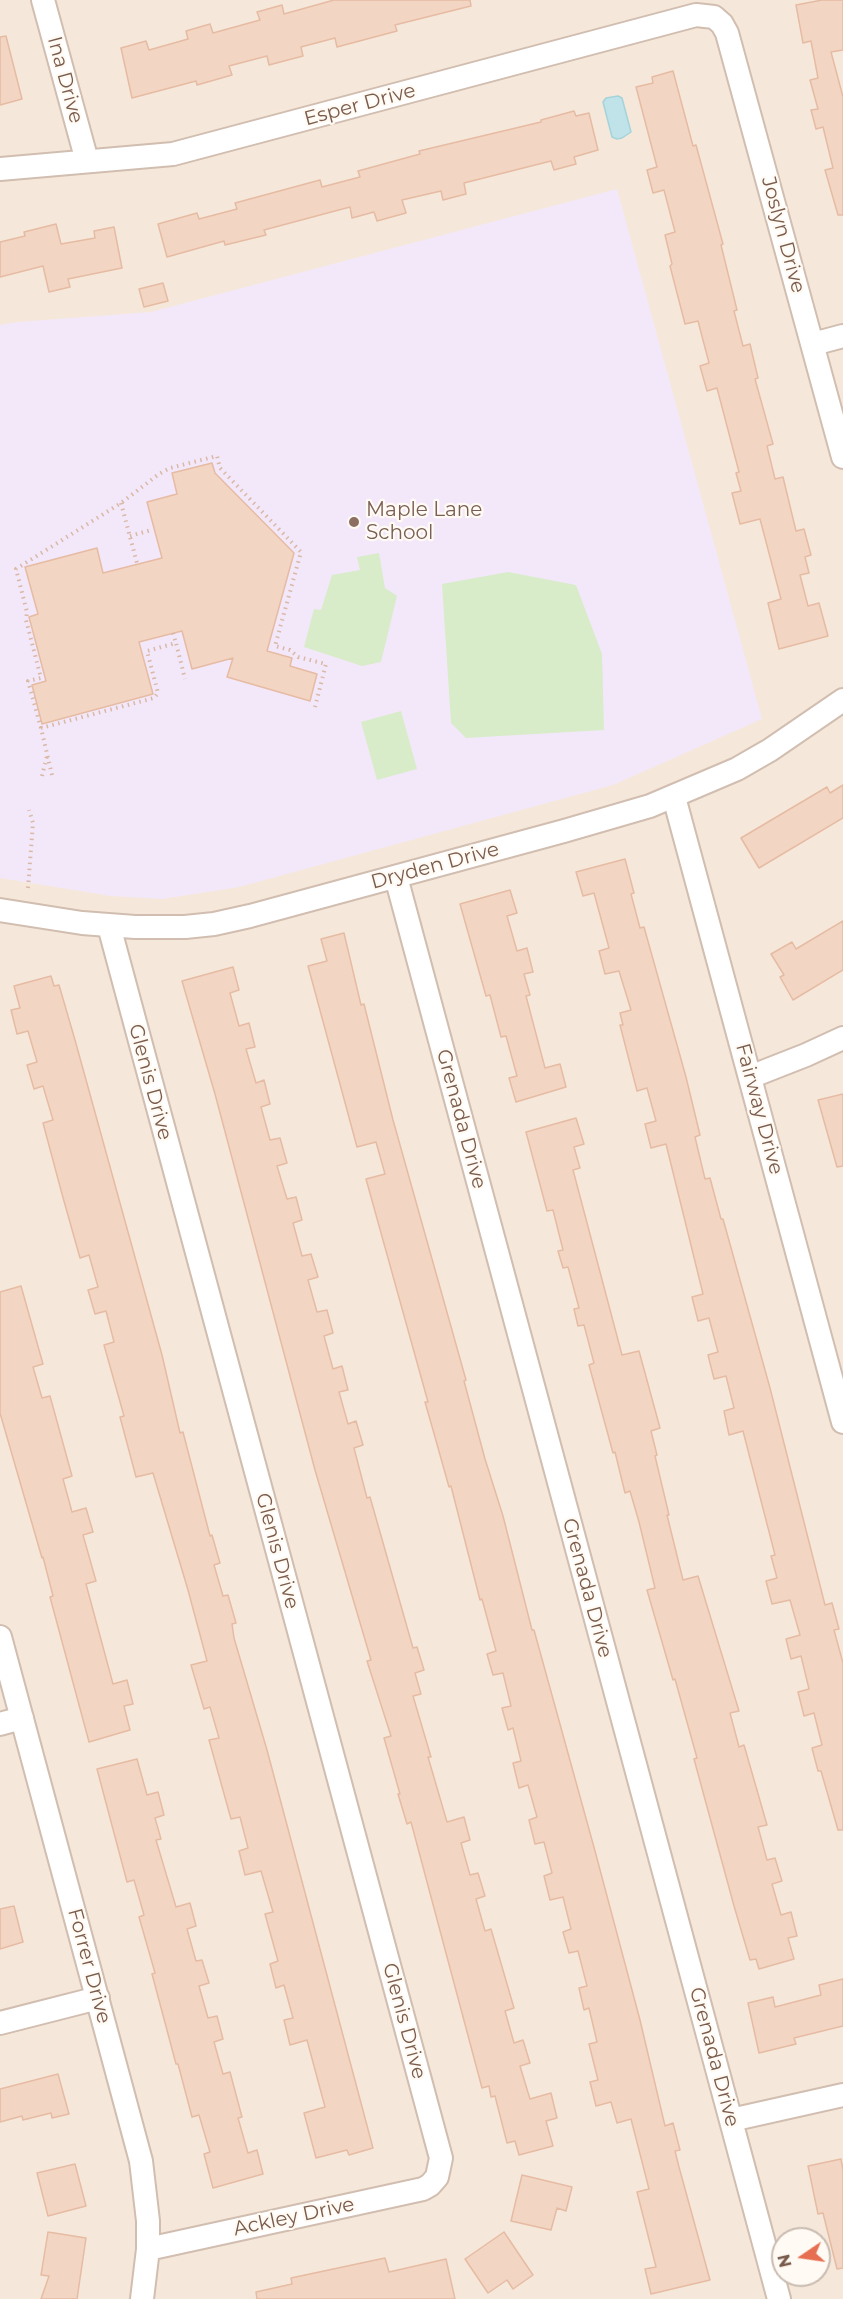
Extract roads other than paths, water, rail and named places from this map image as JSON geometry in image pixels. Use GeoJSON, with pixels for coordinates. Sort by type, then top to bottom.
{"type":"FeatureCollection","features":[{"type":"Feature","properties":{"kind":"street","name":"Ina Drive"},"geometry":{"type":"LineString","coordinates":[[43,0],[87,161]]}},
{"type":"Feature","properties":{"kind":"street","name":"Esper Drive"},"geometry":{"type":"LineString","coordinates":[[0,169],[173,154],[696,15],[714,18]]}},
{"type":"Feature","properties":{"kind":"street","name":"Joslyn Drive"},"geometry":{"type":"LineString","coordinates":[[714,18],[722,24],[727,33],[843,457]]}},
{"type":"Feature","properties":{"kind":"street"},"geometry":{"type":"LineString","coordinates":[[813,344],[843,336]]}},
{"type":"Feature","properties":{"kind":"street","name":"Dryden Drive"},"geometry":{"type":"LineString","coordinates":[[0,910],[109,926],[165,927],[214,924],[610,819],[674,796],[737,769],[770,750],[843,700]]}},
{"type":"Feature","properties":{"kind":"street","name":"Fairway Drive"},"geometry":{"type":"LineString","coordinates":[[674,796],[843,1422]]}},
{"type":"Feature","properties":{"kind":"street","name":"Grenada Drive"},"geometry":{"type":"LineString","coordinates":[[396,877],[779,2299]]}},
{"type":"Feature","properties":{"kind":"street","name":"Glenis Drive"},"geometry":{"type":"LineString","coordinates":[[109,926],[441,2158],[437,2177]]}},
{"type":"Feature","properties":{"kind":"street"},"geometry":{"type":"LineString","coordinates":[[750,1077],[843,1038]]}},
{"type":"Feature","properties":{"kind":"street","name":"Forrer Drive"},"geometry":{"type":"LineString","coordinates":[[0,1637],[141,2161],[147,2211],[148,2249],[142,2299]]}},
{"type":"Feature","properties":{"kind":"street"},"geometry":{"type":"LineString","coordinates":[[0,1724],[22,1718]]}},
{"type":"Feature","properties":{"kind":"street"},"geometry":{"type":"LineString","coordinates":[[0,2023],[98,1998]]}},
{"type":"Feature","properties":{"kind":"street"},"geometry":{"type":"LineString","coordinates":[[731,2120],[843,2095]]}},
{"type":"Feature","properties":{"kind":"street","name":"Ackley Drive"},"geometry":{"type":"LineString","coordinates":[[148,2249],[423,2189],[437,2177]]}},
{"type":"Feature","properties":{"kind":"water"},"geometry":{"type":"Polygon","coordinates":[[[618,96],[622,98],[631,132],[617,139],[612,137],[603,102],[606,98],[618,96]]]}},
{"type":"Feature","properties":{"kind":"place","name":"Maple Lane School"},"geometry":{"type":"Point","coordinates":[354,522]}}]}
